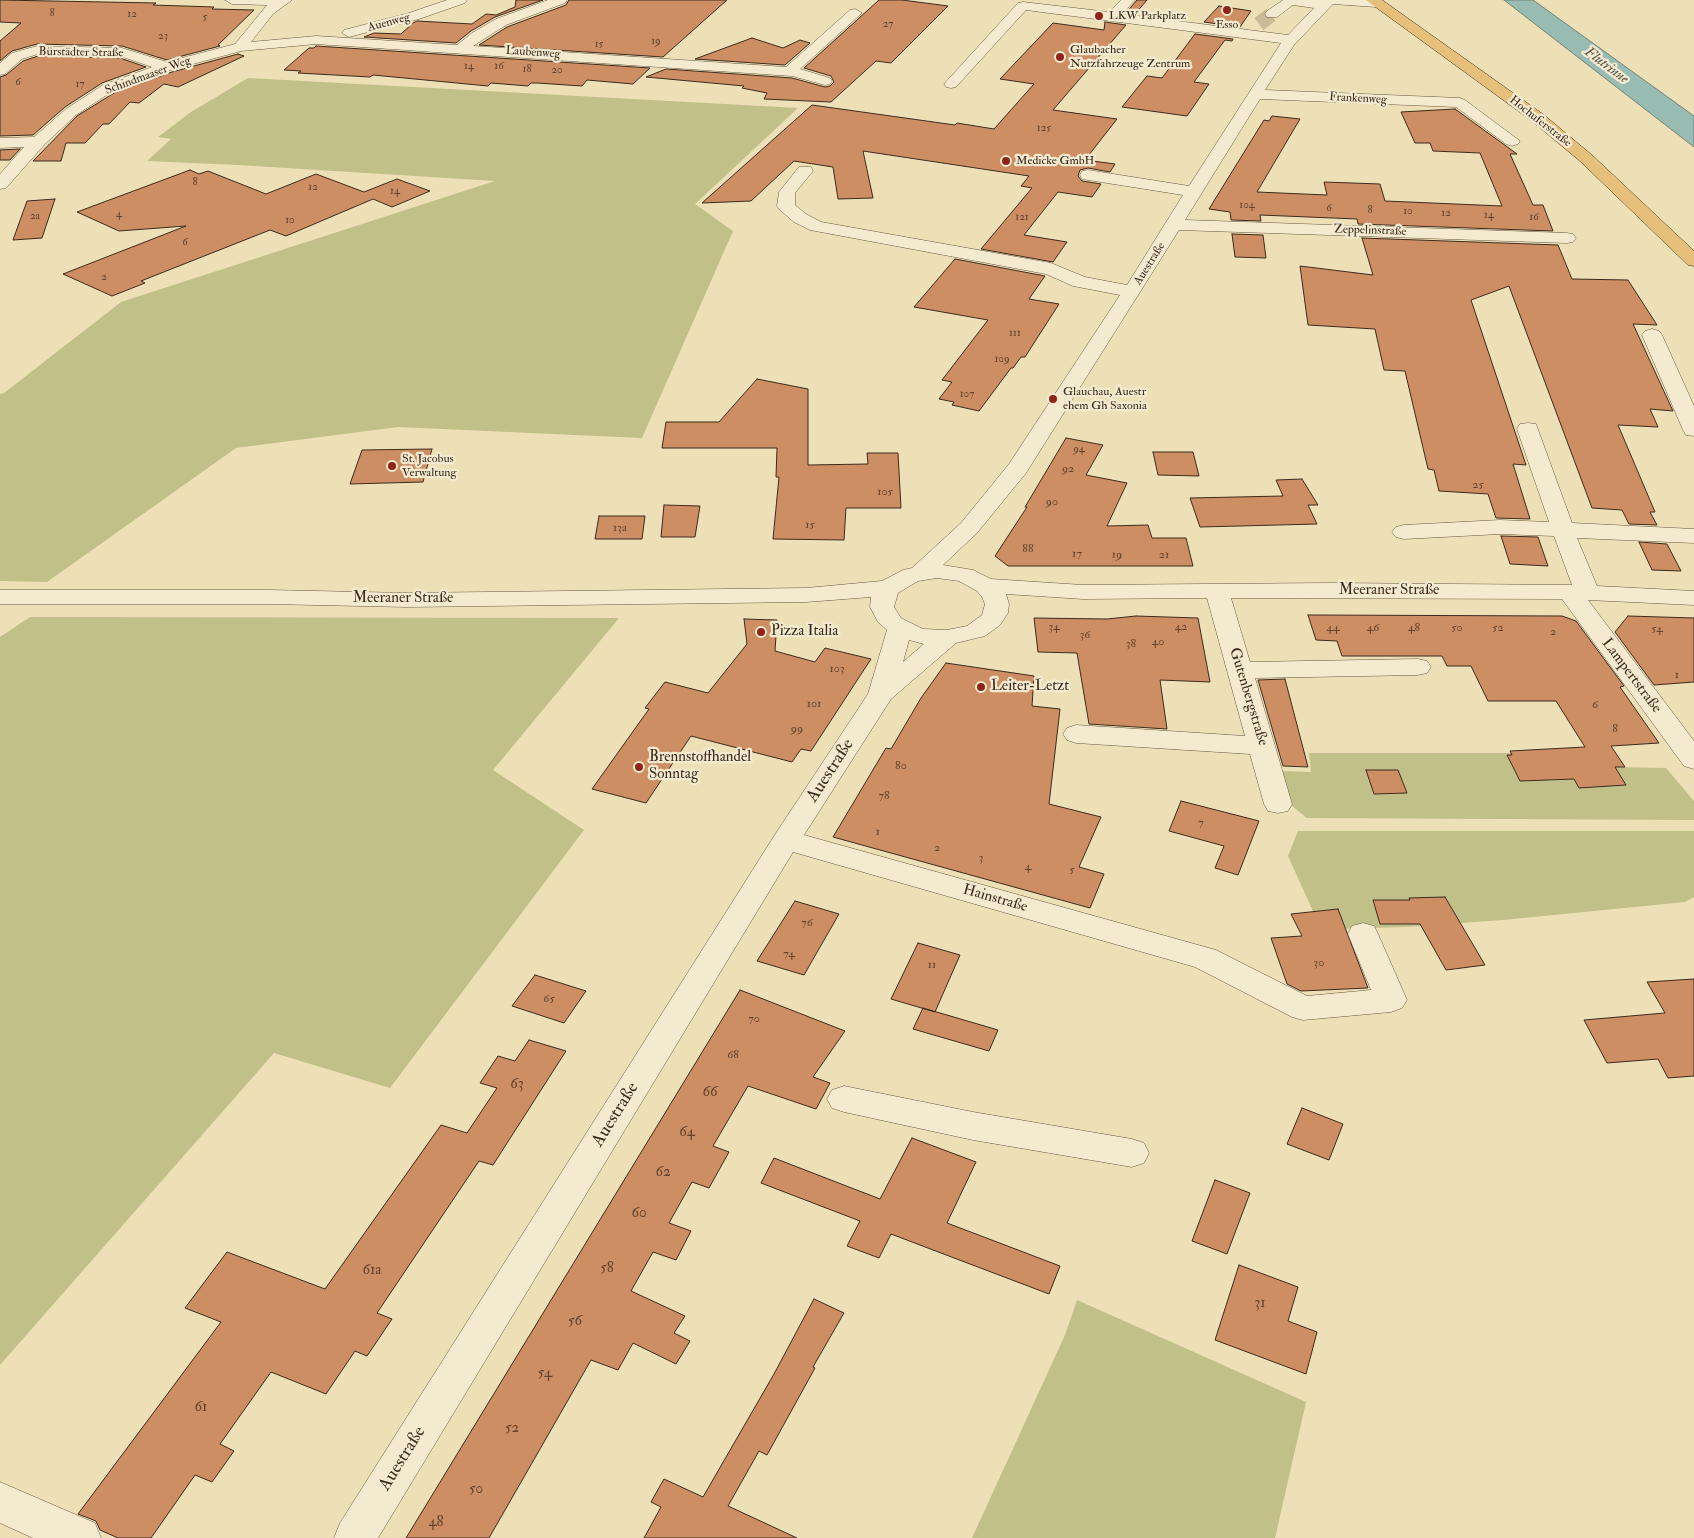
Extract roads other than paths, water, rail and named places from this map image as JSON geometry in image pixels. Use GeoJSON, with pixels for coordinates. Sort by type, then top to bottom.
{"type":"FeatureCollection","features":[{"type":"Feature","properties":{"kind":"main road","name":"Hochuferstraße"},"geometry":{"type":"LineString","coordinates":[[1375,1],[1538,118],[1587,159],[1694,261]]}},
{"type":"Feature","properties":{"kind":"street"},"geometry":{"type":"LineString","coordinates":[[232,0],[283,1]]}},
{"type":"Feature","properties":{"kind":"street","name":"Auenweg"},"geometry":{"type":"LineString","coordinates":[[316,40],[382,26],[460,0]]}},
{"type":"Feature","properties":{"kind":"street"},"geometry":{"type":"LineString","coordinates":[[462,48],[477,36],[501,22],[560,0]]}},
{"type":"Feature","properties":{"kind":"street"},"geometry":{"type":"LineString","coordinates":[[1112,18],[1128,0]]}},
{"type":"Feature","properties":{"kind":"street"},"geometry":{"type":"LineString","coordinates":[[240,47],[268,11],[283,1]]}},
{"type":"Feature","properties":{"kind":"street"},"geometry":{"type":"LineString","coordinates":[[1272,14],[1290,1],[1375,1]]}},
{"type":"Feature","properties":{"kind":"street","name":"Auestraße"},"geometry":{"type":"LineString","coordinates":[[920,572],[969,528],[1018,468],[1174,225],[1255,94],[1292,40],[1329,2]]}},
{"type":"Feature","properties":{"kind":"street"},"geometry":{"type":"LineString","coordinates":[[951,84],[1026,3],[1112,18],[1292,40]]}},
{"type":"Feature","properties":{"kind":"street"},"geometry":{"type":"LineString","coordinates":[[789,72],[856,13]]}},
{"type":"Feature","properties":{"kind":"street"},"geometry":{"type":"LineString","coordinates":[[1247,34],[1260,24]]}},
{"type":"Feature","properties":{"kind":"street","name":"Laubenweg"},"geometry":{"type":"LineString","coordinates":[[240,47],[316,40],[462,48],[789,72],[824,80]]}},
{"type":"Feature","properties":{"kind":"street","name":"Schindmaaser Weg"},"geometry":{"type":"LineString","coordinates":[[0,184],[38,142],[71,112],[108,88],[166,67],[240,47]]}},
{"type":"Feature","properties":{"kind":"street","name":"Bürstädter Straße"},"geometry":{"type":"LineString","coordinates":[[0,71],[17,56],[37,50],[122,52],[166,67]]}},
{"type":"Feature","properties":{"kind":"street","name":"Frankenweg"},"geometry":{"type":"LineString","coordinates":[[1255,94],[1460,103],[1512,141]]}},
{"type":"Feature","properties":{"kind":"street"},"geometry":{"type":"LineString","coordinates":[[0,143],[38,142]]}},
{"type":"Feature","properties":{"kind":"street"},"geometry":{"type":"LineString","coordinates":[[805,171],[787,192],[786,206],[800,218],[816,226],[1051,269],[1080,282],[1132,291]]}},
{"type":"Feature","properties":{"kind":"street"},"geometry":{"type":"LineString","coordinates":[[1088,175],[1194,192]]}},
{"type":"Feature","properties":{"kind":"street","name":"Zeppelinstraße"},"geometry":{"type":"LineString","coordinates":[[1174,225],[1567,238]]}},
{"type":"Feature","properties":{"kind":"street"},"geometry":{"type":"LineString","coordinates":[[1652,335],[1694,430]]}},
{"type":"Feature","properties":{"kind":"street","name":"Lampertstraße"},"geometry":{"type":"LineString","coordinates":[[1528,429],[1576,567],[1578,592],[1694,760]]}},
{"type":"Feature","properties":{"kind":"street"},"geometry":{"type":"LineString","coordinates":[[1404,532],[1500,527],[1694,536]]}},
{"type":"Feature","properties":{"kind":"street"},"geometry":{"type":"LineString","coordinates":[[965,575],[969,528]]}},
{"type":"Feature","properties":{"kind":"street"},"geometry":{"type":"LineString","coordinates":[[937,571],[965,575],[986,586],[994,595],[997,604],[996,613],[991,620],[976,631],[947,638],[930,638],[893,622],[882,607],[883,597],[888,588],[902,578],[920,572],[937,571]]}},
{"type":"Feature","properties":{"kind":"street","name":"Meeraner Straße"},"geometry":{"type":"LineString","coordinates":[[986,586],[1083,592],[1217,590],[1578,592],[1694,598]]}},
{"type":"Feature","properties":{"kind":"street","name":"Meeraner Straße"},"geometry":{"type":"LineString","coordinates":[[0,597],[269,597],[407,600],[806,595],[888,588]]}},
{"type":"Feature","properties":{"kind":"street","name":"Gutenbergstraße"},"geometry":{"type":"LineString","coordinates":[[1217,590],[1278,804]]}},
{"type":"Feature","properties":{"kind":"street","name":"Meeraner Straße"},"geometry":{"type":"LineString","coordinates":[[996,613],[1083,592]]}},
{"type":"Feature","properties":{"kind":"street","name":"Meeraner Straße"},"geometry":{"type":"LineString","coordinates":[[806,595],[893,622]]}},
{"type":"Feature","properties":{"kind":"street","name":"Auestraße"},"geometry":{"type":"LineString","coordinates":[[881,694],[893,622]]}},
{"type":"Feature","properties":{"kind":"street","name":"Auestraße"},"geometry":{"type":"LineString","coordinates":[[355,1538],[786,840],[881,694],[947,638]]}},
{"type":"Feature","properties":{"kind":"street"},"geometry":{"type":"LineString","coordinates":[[1239,670],[1418,667]]}},
{"type":"Feature","properties":{"kind":"street"},"geometry":{"type":"LineString","coordinates":[[1076,734],[1262,746]]}},
{"type":"Feature","properties":{"kind":"street","name":"Hainstraße"},"geometry":{"type":"LineString","coordinates":[[786,840],[1205,958],[1302,1008],[1391,1000],[1363,934]]}},
{"type":"Feature","properties":{"kind":"street"},"geometry":{"type":"LineString","coordinates":[[844,1099],[973,1126],[1132,1153]]}},
{"type":"Feature","properties":{"kind":"street"},"geometry":{"type":"LineString","coordinates":[[0,1502],[80,1538]]}},
{"type":"Feature","properties":{"kind":"water","name":"Flutrinne"},"geometry":{"type":"Polygon","coordinates":[[[1504,0],[1533,0],[1694,116],[1694,147],[1504,0]]]}},
{"type":"Feature","properties":{"kind":"tunnel"},"geometry":{"type":"LineString","coordinates":[[1259,24],[1272,14]]}},
{"type":"Feature","properties":{"kind":"place","name":"Esso"},"geometry":{"type":"Point","coordinates":[1227,10]}},
{"type":"Feature","properties":{"kind":"place","name":"LKW Parkplatz"},"geometry":{"type":"Point","coordinates":[1099,16]}},
{"type":"Feature","properties":{"kind":"place","name":"Glaubacher Nutzfahrzeuge Zentrum"},"geometry":{"type":"Point","coordinates":[1060,57]}},
{"type":"Feature","properties":{"kind":"place","name":"Medicke GmbH"},"geometry":{"type":"Point","coordinates":[1006,161]}},
{"type":"Feature","properties":{"kind":"place","name":"Glauchau, Auestr ehem Gh Saxonia"},"geometry":{"type":"Point","coordinates":[1053,399]}},
{"type":"Feature","properties":{"kind":"place","name":"St. Jacobus Verwaltung"},"geometry":{"type":"Point","coordinates":[392,466]}},
{"type":"Feature","properties":{"kind":"place","name":"Pizza Italia"},"geometry":{"type":"Point","coordinates":[761,632]}},
{"type":"Feature","properties":{"kind":"place","name":"Leiter-Letzt"},"geometry":{"type":"Point","coordinates":[981,687]}},
{"type":"Feature","properties":{"kind":"place","name":"Brennstoffhandel Sonntag"},"geometry":{"type":"Point","coordinates":[639,767]}}]}
